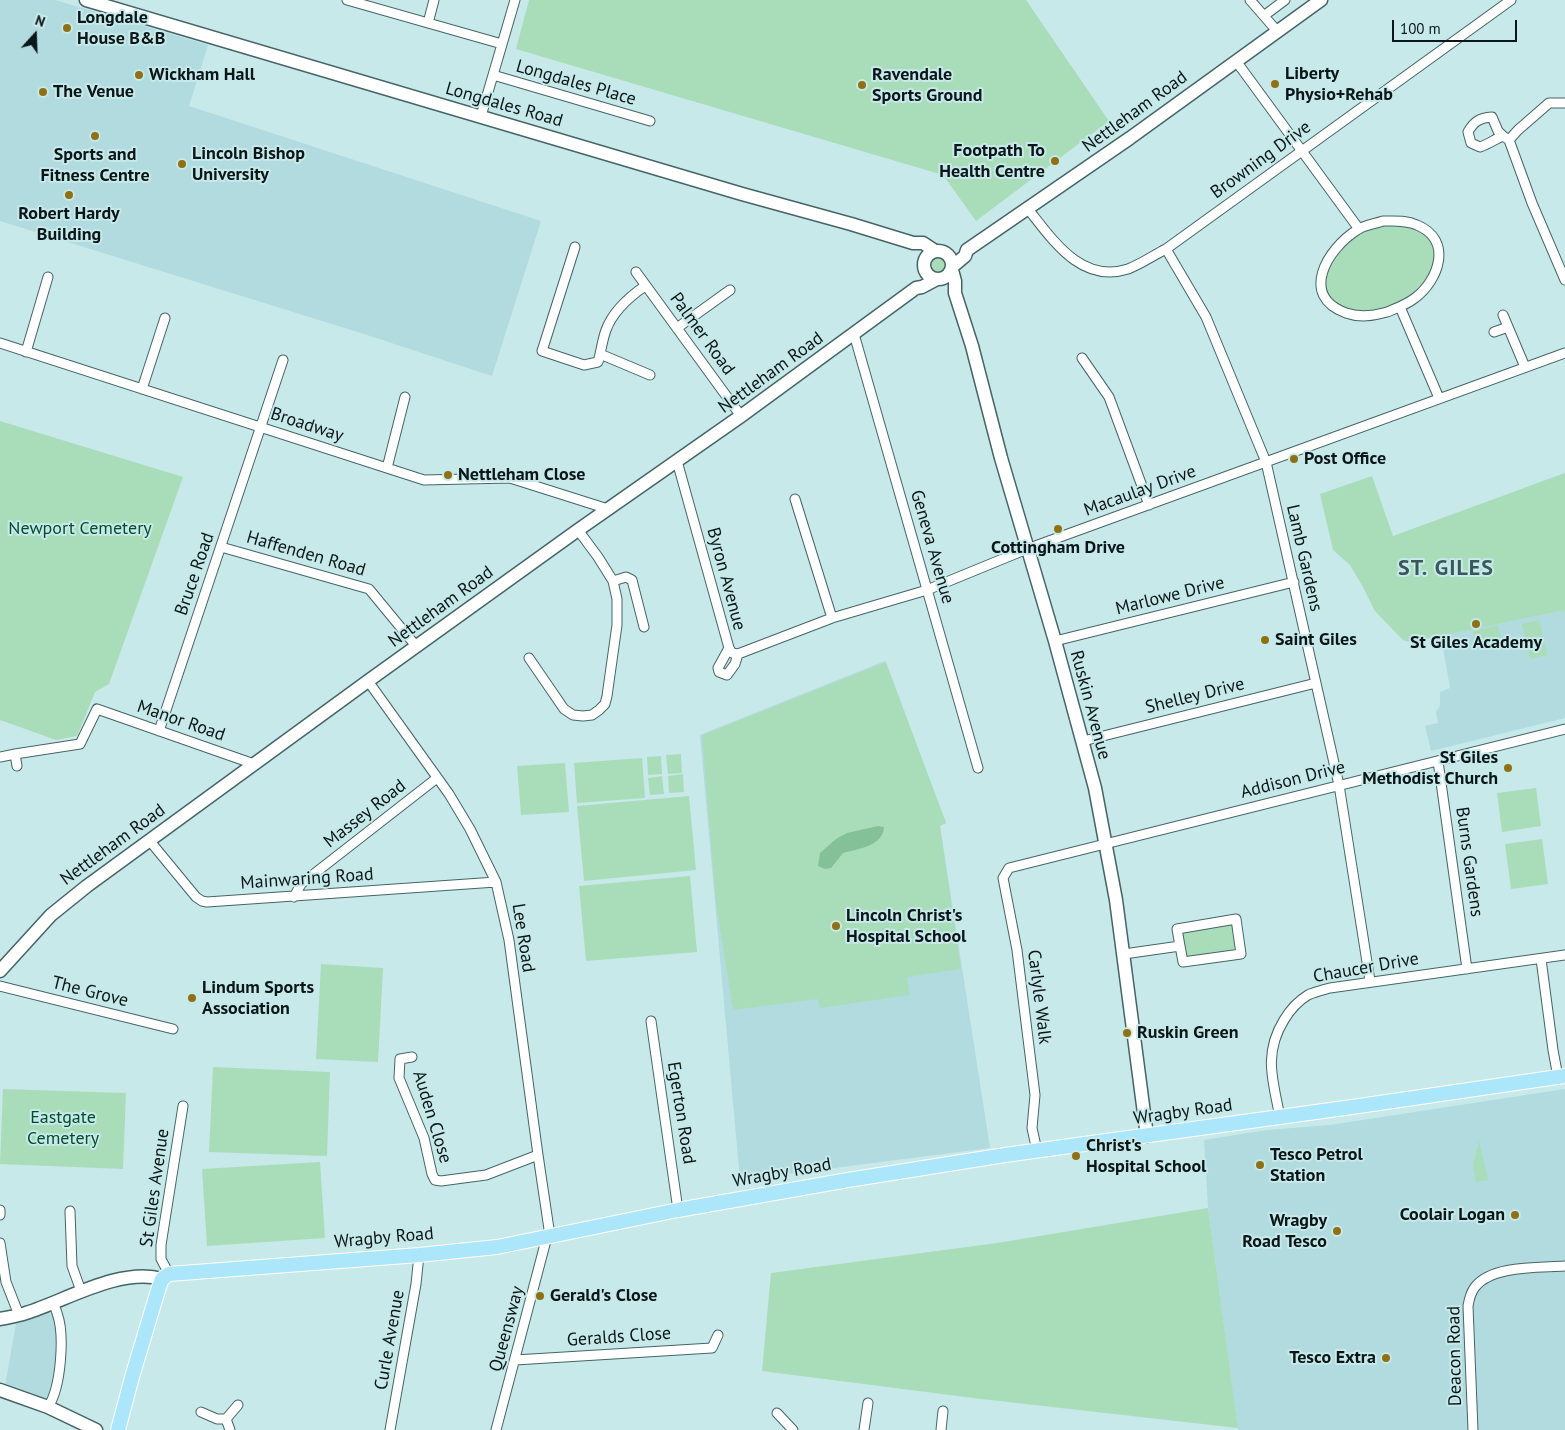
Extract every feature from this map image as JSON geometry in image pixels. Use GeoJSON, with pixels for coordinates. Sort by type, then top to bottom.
{"type":"FeatureCollection","features":[{"type":"Feature","properties":{"kind":"main road","name":"Longdales Road"},"geometry":{"type":"LineString","coordinates":[[86,0],[913,243],[925,244],[940,251]]}},
{"type":"Feature","properties":{"kind":"main road","name":"Nettleham Road"},"geometry":{"type":"LineString","coordinates":[[952,268],[965,256],[968,250],[1321,0]]}},
{"type":"Feature","properties":{"kind":"main road"},"geometry":{"type":"LineString","coordinates":[[913,243],[928,275],[938,279],[955,293]]}},
{"type":"Feature","properties":{"kind":"main road"},"geometry":{"type":"LineString","coordinates":[[916,288],[928,254],[960,248],[968,250]]}},
{"type":"Feature","properties":{"kind":"main road"},"geometry":{"type":"LineString","coordinates":[[938,279],[947,276],[952,268],[951,258],[940,251]]}},
{"type":"Feature","properties":{"kind":"main road","name":"Ruskin Avenue"},"geometry":{"type":"LineString","coordinates":[[952,268],[955,293],[972,346],[979,379],[1055,641],[1095,788],[1124,954],[1147,1136]]}},
{"type":"Feature","properties":{"kind":"main road","name":"Nettleham Road"},"geometry":{"type":"LineString","coordinates":[[0,971],[47,918],[149,840],[416,646],[741,416],[916,288],[938,279]]}},
{"type":"Feature","properties":{"kind":"main road","name":"Wragby Road"},"geometry":{"type":"LineString","coordinates":[[166,1276],[498,1247],[678,1210],[848,1180],[1036,1151],[1561,1076]]}},
{"type":"Feature","properties":{"kind":"main road"},"geometry":{"type":"LineString","coordinates":[[0,1319],[19,1315],[82,1291],[132,1278],[166,1276],[132,1377],[118,1430]]}},
{"type":"Feature","properties":{"kind":"main road"},"geometry":{"type":"LineString","coordinates":[[0,1390],[48,1407],[96,1430]]}},
{"type":"Feature","properties":{"kind":"street"},"geometry":{"type":"LineString","coordinates":[[347,0],[502,44]]}},
{"type":"Feature","properties":{"kind":"street"},"geometry":{"type":"LineString","coordinates":[[428,23],[434,0]]}},
{"type":"Feature","properties":{"kind":"street"},"geometry":{"type":"LineString","coordinates":[[481,116],[515,0]]}},
{"type":"Feature","properties":{"kind":"street"},"geometry":{"type":"LineString","coordinates":[[1250,0],[1278,31]]}},
{"type":"Feature","properties":{"kind":"street"},"geometry":{"type":"LineString","coordinates":[[1265,15],[1285,0]]}},
{"type":"Feature","properties":{"kind":"street","name":"Browning Drive"},"geometry":{"type":"LineString","coordinates":[[1028,209],[1060,249],[1080,264],[1103,271],[1117,271],[1129,268],[1166,249],[1512,0]]}},
{"type":"Feature","properties":{"kind":"street"},"geometry":{"type":"LineString","coordinates":[[1236,60],[1359,229]]}},
{"type":"Feature","properties":{"kind":"street","name":"Longdales Place"},"geometry":{"type":"LineString","coordinates":[[493,75],[650,121]]}},
{"type":"Feature","properties":{"kind":"street"},"geometry":{"type":"LineString","coordinates":[[1565,103],[1549,103],[1506,138],[1565,280]]}},
{"type":"Feature","properties":{"kind":"street"},"geometry":{"type":"LineString","coordinates":[[1383,221],[1401,221],[1417,225],[1429,232],[1435,240],[1440,258],[1435,272],[1425,289],[1400,307],[1375,316],[1354,316],[1334,309],[1325,300],[1320,286],[1321,274],[1331,254],[1342,241],[1359,229],[1383,221]]}},
{"type":"Feature","properties":{"kind":"street"},"geometry":{"type":"LineString","coordinates":[[575,247],[542,352],[584,365],[598,362],[606,330],[615,313],[631,296],[645,286]]}},
{"type":"Feature","properties":{"kind":"street","name":"Lamb Gardens"},"geometry":{"type":"LineString","coordinates":[[1166,249],[1206,317],[1266,462],[1339,785],[1370,981]]}},
{"type":"Feature","properties":{"kind":"street","name":"Palmer Road"},"geometry":{"type":"LineString","coordinates":[[636,272],[741,416]]}},
{"type":"Feature","properties":{"kind":"street"},"geometry":{"type":"LineString","coordinates":[[26,352],[48,277]]}},
{"type":"Feature","properties":{"kind":"street"},"geometry":{"type":"LineString","coordinates":[[677,328],[730,290]]}},
{"type":"Feature","properties":{"kind":"street"},"geometry":{"type":"LineString","coordinates":[[1400,307],[1440,398]]}},
{"type":"Feature","properties":{"kind":"street"},"geometry":{"type":"LineString","coordinates":[[1503,315],[1525,367]]}},
{"type":"Feature","properties":{"kind":"street"},"geometry":{"type":"LineString","coordinates":[[142,389],[165,318]]}},
{"type":"Feature","properties":{"kind":"street"},"geometry":{"type":"LineString","coordinates":[[1494,332],[1508,327]]}},
{"type":"Feature","properties":{"kind":"street","name":"Geneva Avenue"},"geometry":{"type":"LineString","coordinates":[[854,334],[978,768]]}},
{"type":"Feature","properties":{"kind":"street","name":"Broadway"},"geometry":{"type":"LineString","coordinates":[[0,343],[424,480],[510,478],[608,509]]}},
{"type":"Feature","properties":{"kind":"street","name":"Macaulay Drive"},"geometry":{"type":"LineString","coordinates":[[738,654],[832,618],[927,590],[1027,549],[1565,353]]}},
{"type":"Feature","properties":{"kind":"street"},"geometry":{"type":"LineString","coordinates":[[600,354],[650,375]]}},
{"type":"Feature","properties":{"kind":"street"},"geometry":{"type":"LineString","coordinates":[[1082,358],[1109,397],[1150,505]]}},
{"type":"Feature","properties":{"kind":"street","name":"Bruce Road"},"geometry":{"type":"LineString","coordinates":[[159,731],[283,360]]}},
{"type":"Feature","properties":{"kind":"street"},"geometry":{"type":"LineString","coordinates":[[387,468],[405,397]]}},
{"type":"Feature","properties":{"kind":"street","name":"Byron Avenue"},"geometry":{"type":"LineString","coordinates":[[677,461],[729,648],[718,668],[720,672],[727,675],[731,672],[738,654]]}},
{"type":"Feature","properties":{"kind":"street"},"geometry":{"type":"LineString","coordinates":[[795,499],[832,618]]}},
{"type":"Feature","properties":{"kind":"street"},"geometry":{"type":"LineString","coordinates":[[529,658],[539,664],[564,709],[573,715],[592,715],[605,704],[617,626],[617,599],[613,581],[578,530]]}},
{"type":"Feature","properties":{"kind":"street","name":"Haffenden Road"},"geometry":{"type":"LineString","coordinates":[[221,547],[369,589],[416,646]]}},
{"type":"Feature","properties":{"kind":"street"},"geometry":{"type":"LineString","coordinates":[[613,581],[626,577],[632,580],[644,627]]}},
{"type":"Feature","properties":{"kind":"street","name":"Marlowe Drive"},"geometry":{"type":"LineString","coordinates":[[1055,641],[1294,582]]}},
{"type":"Feature","properties":{"kind":"street"},"geometry":{"type":"LineString","coordinates":[[729,648],[732,653],[738,654]]}},
{"type":"Feature","properties":{"kind":"street","name":"Lee Road"},"geometry":{"type":"LineString","coordinates":[[368,681],[437,778],[470,829],[496,882],[509,940],[549,1229],[548,1236]]}},
{"type":"Feature","properties":{"kind":"street","name":"Shelley Drive"},"geometry":{"type":"LineString","coordinates":[[1083,741],[1316,683]]}},
{"type":"Feature","properties":{"kind":"street","name":"Manor Road"},"geometry":{"type":"LineString","coordinates":[[15,754],[80,744],[97,709],[254,764]]}},
{"type":"Feature","properties":{"kind":"street","name":"Addison Drive"},"geometry":{"type":"LineString","coordinates":[[1029,863],[1565,729]]}},
{"type":"Feature","properties":{"kind":"street"},"geometry":{"type":"LineString","coordinates":[[0,757],[15,754],[17,766]]}},
{"type":"Feature","properties":{"kind":"street","name":"Burns Gardens"},"geometry":{"type":"LineString","coordinates":[[1438,761],[1468,969]]}},
{"type":"Feature","properties":{"kind":"street","name":"Massey Road"},"geometry":{"type":"LineString","coordinates":[[294,897],[301,884],[437,778]]}},
{"type":"Feature","properties":{"kind":"street","name":"Mainwaring Road"},"geometry":{"type":"LineString","coordinates":[[149,840],[196,897],[202,901],[294,897],[496,882]]}},
{"type":"Feature","properties":{"kind":"street","name":"Carlyle Walk"},"geometry":{"type":"LineString","coordinates":[[1029,863],[1009,868],[1004,878],[1017,950],[1034,1085],[1032,1128],[1036,1151]]}},
{"type":"Feature","properties":{"kind":"street"},"geometry":{"type":"LineString","coordinates":[[1236,919],[1241,954],[1183,962],[1180,946],[1177,929],[1236,919]]}},
{"type":"Feature","properties":{"kind":"street"},"geometry":{"type":"LineString","coordinates":[[1124,954],[1180,946]]}},
{"type":"Feature","properties":{"kind":"street","name":"Chaucer Drive"},"geometry":{"type":"LineString","coordinates":[[1280,1117],[1273,1083],[1271,1054],[1275,1034],[1290,1010],[1307,995],[1330,988],[1370,981],[1565,955]]}},
{"type":"Feature","properties":{"kind":"street"},"geometry":{"type":"LineString","coordinates":[[1541,959],[1553,1050],[1561,1076]]}},
{"type":"Feature","properties":{"kind":"street","name":"The Grove"},"geometry":{"type":"LineString","coordinates":[[0,986],[173,1029]]}},
{"type":"Feature","properties":{"kind":"street","name":"Egerton Road"},"geometry":{"type":"LineString","coordinates":[[651,1021],[678,1210]]}},
{"type":"Feature","properties":{"kind":"street","name":"Auden Close"},"geometry":{"type":"LineString","coordinates":[[412,1057],[400,1059],[399,1078],[424,1138],[435,1180],[440,1181],[486,1174],[538,1155]]}},
{"type":"Feature","properties":{"kind":"street","name":"St Giles Avenue"},"geometry":{"type":"LineString","coordinates":[[166,1276],[161,1259],[161,1245],[183,1106]]}},
{"type":"Feature","properties":{"kind":"street"},"geometry":{"type":"LineString","coordinates":[[0,1210],[0,1216]]}},
{"type":"Feature","properties":{"kind":"street"},"geometry":{"type":"LineString","coordinates":[[70,1211],[72,1266],[82,1291]]}},
{"type":"Feature","properties":{"kind":"street","name":"Queensway"},"geometry":{"type":"LineString","coordinates":[[496,1430],[548,1236]]}},
{"type":"Feature","properties":{"kind":"street"},"geometry":{"type":"LineString","coordinates":[[0,1243],[6,1282],[19,1315]]}},
{"type":"Feature","properties":{"kind":"street","name":"Curle Avenue"},"geometry":{"type":"LineString","coordinates":[[390,1430],[416,1284],[419,1255]]}},
{"type":"Feature","properties":{"kind":"street","name":"Deacon Road"},"geometry":{"type":"LineString","coordinates":[[1474,1430],[1468,1306],[1475,1287],[1492,1274],[1565,1266]]}},
{"type":"Feature","properties":{"kind":"street"},"geometry":{"type":"LineString","coordinates":[[48,1407],[57,1381],[60,1351],[58,1319],[52,1302]]}},
{"type":"Feature","properties":{"kind":"street","name":"Geralds Close"},"geometry":{"type":"LineString","coordinates":[[515,1360],[712,1348],[718,1335]]}},
{"type":"Feature","properties":{"kind":"street"},"geometry":{"type":"LineString","coordinates":[[864,1430],[868,1403]]}},
{"type":"Feature","properties":{"kind":"street"},"geometry":{"type":"LineString","coordinates":[[201,1412],[217,1419],[226,1418],[238,1405]]}},
{"type":"Feature","properties":{"kind":"street"},"geometry":{"type":"LineString","coordinates":[[941,1430],[943,1411]]}},
{"type":"Feature","properties":{"kind":"street"},"geometry":{"type":"LineString","coordinates":[[777,1413],[793,1430]]}},
{"type":"Feature","properties":{"kind":"street"},"geometry":{"type":"LineString","coordinates":[[226,1418],[230,1430]]}},
{"type":"Feature","properties":{"kind":"shaded area","name":"Lincoln Bishop University"},"geometry":{"type":"Polygon","coordinates":[[[0,0],[55,0],[208,45],[189,106],[541,221],[492,376],[364,334],[0,221],[0,0]]]}},
{"type":"Feature","properties":{"kind":"shaded area","name":"St Giles Academy"},"geometry":{"type":"Polygon","coordinates":[[[1565,473],[1565,718],[1431,751],[1425,726],[1438,723],[1436,712],[1440,706],[1440,692],[1450,688],[1441,636],[1410,642],[1403,640],[1375,611],[1350,565],[1333,548],[1337,550],[1393,537],[1565,473]]]}},
{"type":"Feature","properties":{"kind":"shaded area","name":"Lincoln Christ's Hospital School"},"geometry":{"type":"Polygon","coordinates":[[[885,661],[946,823],[940,826],[990,1148],[740,1180],[700,735],[885,661]]]}},
{"type":"Feature","properties":{"kind":"shaded area"},"geometry":{"type":"Polygon","coordinates":[[[1565,1089],[1565,1430],[1238,1430],[1208,1208],[1204,1140],[1267,1130],[1330,1125],[1565,1089]]]}},
{"type":"Feature","properties":{"kind":"shaded area"},"geometry":{"type":"Polygon","coordinates":[[[46,1310],[54,1315],[57,1342],[54,1376],[49,1400],[5,1386],[17,1318],[46,1310]]]}},
{"type":"Feature","properties":{"kind":"green space","name":"Ravendale Sports Ground"},"geometry":{"type":"Polygon","coordinates":[[[529,0],[1026,0],[1109,121],[976,221],[943,175],[516,49],[529,0]]]}},
{"type":"Feature","properties":{"kind":"green space"},"geometry":{"type":"Polygon","coordinates":[[[1400,224],[1415,227],[1425,235],[1433,247],[1433,263],[1427,278],[1417,290],[1404,299],[1378,309],[1353,311],[1335,303],[1330,298],[1325,285],[1328,271],[1337,254],[1343,247],[1361,234],[1380,227],[1400,224]]]}},
{"type":"Feature","properties":{"kind":"green space"},"geometry":{"type":"Polygon","coordinates":[[[938,254],[945,257],[948,264],[945,271],[938,274],[931,271],[928,264],[931,257],[938,254]]]}},
{"type":"Feature","properties":{"kind":"green space","name":"Newport Cemetery"},"geometry":{"type":"Polygon","coordinates":[[[0,421],[183,477],[109,684],[95,692],[77,736],[56,740],[0,720],[0,421]]]}},
{"type":"Feature","properties":{"kind":"green space","name":"St Giles Academy"},"geometry":{"type":"Polygon","coordinates":[[[1565,473],[1565,613],[1564,610],[1410,642],[1403,640],[1375,611],[1350,565],[1333,550],[1320,494],[1372,476],[1393,536],[1565,473]]]}},
{"type":"Feature","properties":{"kind":"green space"},"geometry":{"type":"Polygon","coordinates":[[[1539,620],[1547,655],[1530,659],[1522,624],[1539,620]]]}},
{"type":"Feature","properties":{"kind":"green space"},"geometry":{"type":"Polygon","coordinates":[[[1498,625],[1501,637],[1476,643],[1473,631],[1498,625]]]}},
{"type":"Feature","properties":{"kind":"green space","name":"Lincoln Christ's Hospital School"},"geometry":{"type":"Polygon","coordinates":[[[886,662],[946,823],[940,826],[961,969],[907,977],[909,995],[820,1008],[818,999],[733,1010],[716,903],[702,735],[886,662]]]}},
{"type":"Feature","properties":{"kind":"green space"},"geometry":{"type":"Polygon","coordinates":[[[681,754],[682,773],[668,774],[666,755],[681,754]]]}},
{"type":"Feature","properties":{"kind":"green space"},"geometry":{"type":"Polygon","coordinates":[[[661,756],[662,774],[648,775],[647,757],[661,756]]]}},
{"type":"Feature","properties":{"kind":"green space"},"geometry":{"type":"Polygon","coordinates":[[[642,758],[645,798],[577,803],[574,763],[642,758]]]}},
{"type":"Feature","properties":{"kind":"green space"},"geometry":{"type":"Polygon","coordinates":[[[565,763],[569,812],[521,815],[517,766],[565,763]]]}},
{"type":"Feature","properties":{"kind":"green space"},"geometry":{"type":"Polygon","coordinates":[[[683,774],[684,792],[669,793],[668,776],[683,774]]]}},
{"type":"Feature","properties":{"kind":"green space"},"geometry":{"type":"Polygon","coordinates":[[[662,776],[664,794],[650,795],[648,778],[662,776]]]}},
{"type":"Feature","properties":{"kind":"green space"},"geometry":{"type":"Polygon","coordinates":[[[1536,788],[1541,826],[1502,832],[1497,793],[1536,788]]]}},
{"type":"Feature","properties":{"kind":"green space"},"geometry":{"type":"Polygon","coordinates":[[[689,796],[696,870],[584,881],[577,806],[689,796]]]}},
{"type":"Feature","properties":{"kind":"green space"},"geometry":{"type":"Polygon","coordinates":[[[878,826],[884,827],[883,833],[875,843],[843,853],[831,868],[825,869],[818,866],[820,853],[836,839],[847,833],[878,826]]]}},
{"type":"Feature","properties":{"kind":"green space"},"geometry":{"type":"Polygon","coordinates":[[[1542,839],[1548,884],[1511,889],[1505,844],[1542,839]]]}},
{"type":"Feature","properties":{"kind":"green space"},"geometry":{"type":"Polygon","coordinates":[[[690,876],[697,952],[586,961],[579,886],[690,876]]]}},
{"type":"Feature","properties":{"kind":"green space"},"geometry":{"type":"Polygon","coordinates":[[[1236,919],[1241,954],[1183,962],[1177,929],[1236,919]]]}},
{"type":"Feature","properties":{"kind":"green space"},"geometry":{"type":"Polygon","coordinates":[[[321,964],[383,968],[378,1062],[316,1059],[321,964]]]}},
{"type":"Feature","properties":{"kind":"green space"},"geometry":{"type":"Polygon","coordinates":[[[213,1067],[330,1072],[327,1156],[209,1152],[213,1067]]]}},
{"type":"Feature","properties":{"kind":"green space","name":"Eastgate Cemetery"},"geometry":{"type":"Polygon","coordinates":[[[3,1089],[126,1093],[123,1169],[0,1164],[3,1089]]]}},
{"type":"Feature","properties":{"kind":"green space"},"geometry":{"type":"Polygon","coordinates":[[[1479,1141],[1488,1180],[1476,1182],[1473,1165],[1479,1141]]]}},
{"type":"Feature","properties":{"kind":"green space"},"geometry":{"type":"Polygon","coordinates":[[[320,1162],[325,1238],[207,1246],[202,1169],[320,1162]]]}},
{"type":"Feature","properties":{"kind":"green space"},"geometry":{"type":"Polygon","coordinates":[[[1208,1208],[1238,1428],[981,1399],[762,1371],[771,1273],[997,1243],[1208,1208]]]}},
{"type":"Feature","properties":{"kind":"place","name":"Longdale House B&B"},"geometry":{"type":"Point","coordinates":[67,28]}},
{"type":"Feature","properties":{"kind":"place","name":"Wickham Hall"},"geometry":{"type":"Point","coordinates":[139,75]}},
{"type":"Feature","properties":{"kind":"place","name":"Liberty Physio+Rehab"},"geometry":{"type":"Point","coordinates":[1275,84]}},
{"type":"Feature","properties":{"kind":"place","name":"Ravendale Sports Ground"},"geometry":{"type":"Point","coordinates":[862,85]}},
{"type":"Feature","properties":{"kind":"place","name":"The Venue"},"geometry":{"type":"Point","coordinates":[43,92]}},
{"type":"Feature","properties":{"kind":"place","name":"Sports and Fitness Centre"},"geometry":{"type":"Point","coordinates":[95,136]}},
{"type":"Feature","properties":{"kind":"place","name":"Footpath To Health Centre"},"geometry":{"type":"Point","coordinates":[1055,161]}},
{"type":"Feature","properties":{"kind":"place","name":"Lincoln Bishop University"},"geometry":{"type":"Point","coordinates":[182,164]}},
{"type":"Feature","properties":{"kind":"place","name":"Robert Hardy Building"},"geometry":{"type":"Point","coordinates":[69,195]}},
{"type":"Feature","properties":{"kind":"place","name":"Post Office"},"geometry":{"type":"Point","coordinates":[1294,459]}},
{"type":"Feature","properties":{"kind":"place","name":"Nettleham Close"},"geometry":{"type":"Point","coordinates":[448,475]}},
{"type":"Feature","properties":{"kind":"place","name":"Cottingham Drive"},"geometry":{"type":"Point","coordinates":[1058,529]}},
{"type":"Feature","properties":{"kind":"place","name":"St Giles Academy"},"geometry":{"type":"Point","coordinates":[1476,624]}},
{"type":"Feature","properties":{"kind":"place","name":"Saint Giles"},"geometry":{"type":"Point","coordinates":[1265,640]}},
{"type":"Feature","properties":{"kind":"place","name":"St Giles Methodist Church"},"geometry":{"type":"Point","coordinates":[1508,768]}},
{"type":"Feature","properties":{"kind":"place","name":"Lincoln Christ's Hospital School"},"geometry":{"type":"Point","coordinates":[836,926]}},
{"type":"Feature","properties":{"kind":"place","name":"Lindum Sports Association"},"geometry":{"type":"Point","coordinates":[192,998]}},
{"type":"Feature","properties":{"kind":"place","name":"Ruskin Green"},"geometry":{"type":"Point","coordinates":[1127,1033]}},
{"type":"Feature","properties":{"kind":"place","name":"Christ's Hospital School"},"geometry":{"type":"Point","coordinates":[1076,1156]}},
{"type":"Feature","properties":{"kind":"place","name":"Tesco Petrol Station"},"geometry":{"type":"Point","coordinates":[1260,1165]}},
{"type":"Feature","properties":{"kind":"place","name":"Coolair Logan"},"geometry":{"type":"Point","coordinates":[1515,1215]}},
{"type":"Feature","properties":{"kind":"place","name":"Wragby Road Tesco"},"geometry":{"type":"Point","coordinates":[1337,1231]}},
{"type":"Feature","properties":{"kind":"place","name":"Gerald's Close"},"geometry":{"type":"Point","coordinates":[540,1296]}},
{"type":"Feature","properties":{"kind":"place","name":"Tesco Extra"},"geometry":{"type":"Point","coordinates":[1386,1358]}},
{"type":"Feature","properties":{"kind":"district","name":"ST. GILES"},"geometry":{"type":"Point","coordinates":[1446,569]}}]}
